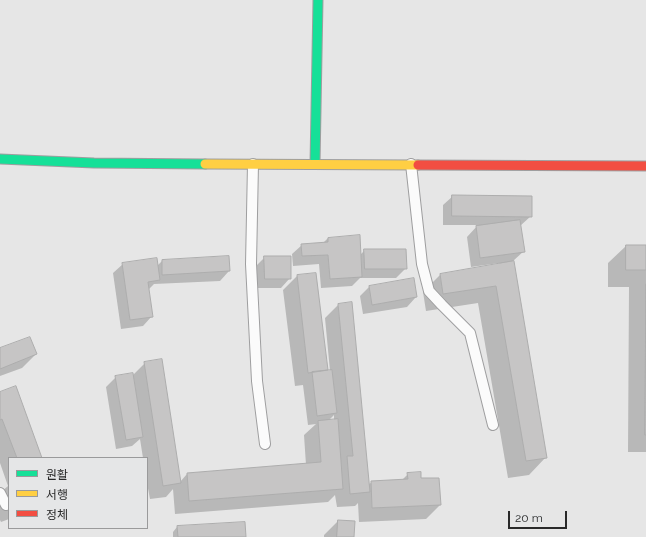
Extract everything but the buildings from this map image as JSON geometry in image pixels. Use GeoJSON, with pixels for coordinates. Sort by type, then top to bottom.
{"type":"FeatureCollection","features":[{"type":"Feature","properties":{"kind":"street"},"geometry":{"type":"LineString","coordinates":[[315,164],[318,0]]}},
{"type":"Feature","properties":{"kind":"street"},"geometry":{"type":"LineString","coordinates":[[0,159],[253,164],[646,166]]}},
{"type":"Feature","properties":{"kind":"lane"},"geometry":{"type":"LineString","coordinates":[[253,164],[250,264],[257,381],[265,444]]}},
{"type":"Feature","properties":{"kind":"lane"},"geometry":{"type":"LineString","coordinates":[[411,164],[422,264],[430,290],[442,305],[470,333],[492,425]]}},
{"type":"Feature","properties":{"kind":"lane"},"geometry":{"type":"LineString","coordinates":[[0,493],[6,505]]}},
{"type":"Feature","properties":{"kind":"traffic: fast"},"geometry":{"type":"LineString","coordinates":[[315,164],[318,0]]}},
{"type":"Feature","properties":{"kind":"traffic: fast"},"geometry":{"type":"LineString","coordinates":[[0,159],[94,163],[205,164]]}},
{"type":"Feature","properties":{"kind":"traffic: slow"},"geometry":{"type":"LineString","coordinates":[[205,164],[418,165]]}},
{"type":"Feature","properties":{"kind":"traffic: jam"},"geometry":{"type":"LineString","coordinates":[[418,165],[646,166]]}}]}
